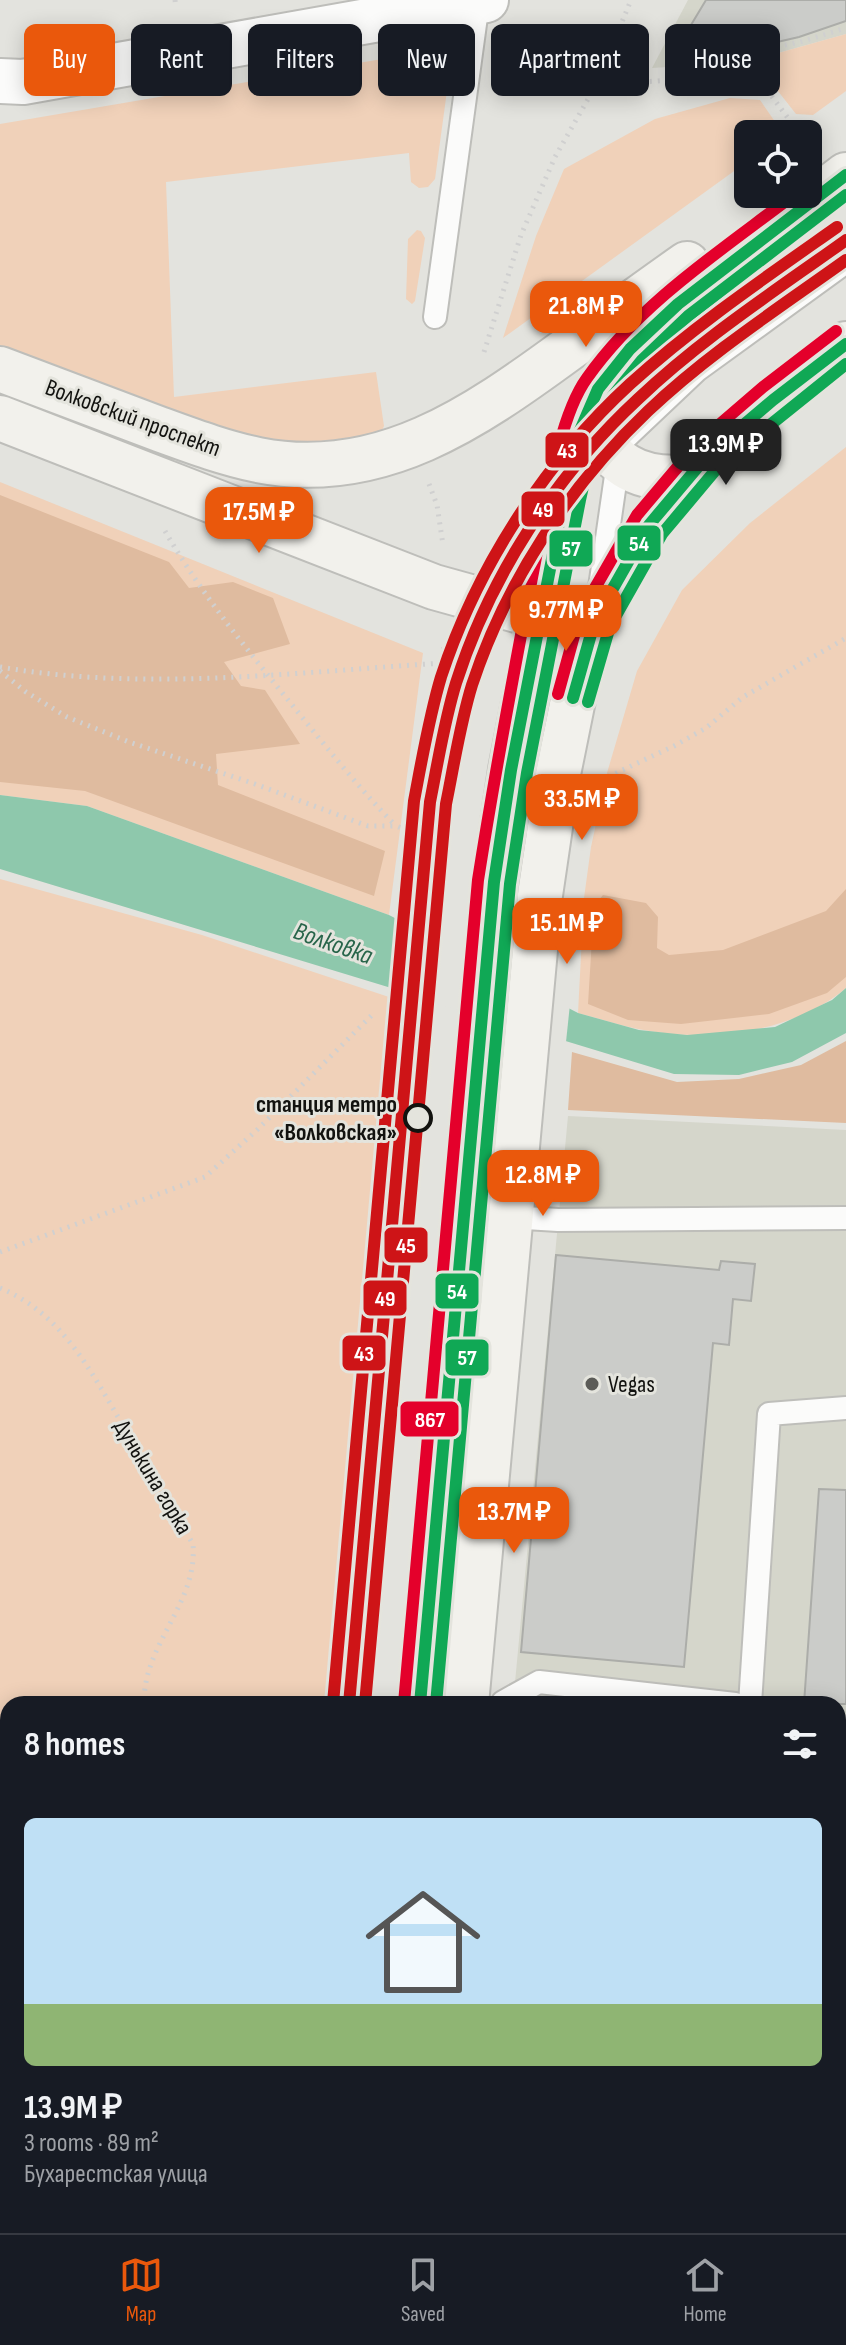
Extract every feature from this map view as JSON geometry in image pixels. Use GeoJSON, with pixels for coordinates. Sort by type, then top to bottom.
{"type":"FeatureCollection","features":[{"type":"Feature","properties":{"kind":"main road","name":"Волковский проспект"},"geometry":{"type":"LineString","coordinates":[[0,369],[213,448],[259,460],[303,465],[358,460],[414,444],[451,428],[500,399],[711,247],[831,186]]}},
{"type":"Feature","properties":{"kind":"main road"},"geometry":{"type":"LineString","coordinates":[[420,1696],[494,882],[511,770],[579,433],[598,389],[630,349],[678,304],[831,186]]}},
{"type":"Feature","properties":{"kind":"main road"},"geometry":{"type":"LineString","coordinates":[[489,1696],[509,1217],[540,895],[576,685],[595,620],[649,525],[708,455],[846,344]]}},
{"type":"Feature","properties":{"kind":"main road"},"geometry":{"type":"LineString","coordinates":[[587,415],[599,440],[645,475],[667,479],[689,477]]}},
{"type":"Feature","properties":{"kind":"main road","name":"Волковский проспект"},"geometry":{"type":"LineString","coordinates":[[0,418],[434,587],[542,617],[595,620]]}},
{"type":"Feature","properties":{"kind":"street"},"geometry":{"type":"LineString","coordinates":[[8,84],[482,1]]}},
{"type":"Feature","properties":{"kind":"lane"},"geometry":{"type":"LineString","coordinates":[[475,44],[482,1]]}},
{"type":"Feature","properties":{"kind":"lane"},"geometry":{"type":"LineString","coordinates":[[435,317],[467,96]]}},
{"type":"Feature","properties":{"kind":"lane"},"geometry":{"type":"LineString","coordinates":[[564,497],[616,453],[697,370],[846,262]]}},
{"type":"Feature","properties":{"kind":"lane"},"geometry":{"type":"LineString","coordinates":[[595,620],[616,453]]}},
{"type":"Feature","properties":{"kind":"lane"},"geometry":{"type":"LineString","coordinates":[[509,1217],[558,1220],[846,1218]]}},
{"type":"Feature","properties":{"kind":"lane"},"geometry":{"type":"LineString","coordinates":[[751,1696],[769,1414],[846,1408]]}},
{"type":"Feature","properties":{"kind":"lane"},"geometry":{"type":"LineString","coordinates":[[504,1696],[539,1682],[664,1696]]}},
{"type":"Feature","properties":{"kind":"path"},"geometry":{"type":"LineString","coordinates":[[175,0],[176,8]]}},
{"type":"Feature","properties":{"kind":"path"},"geometry":{"type":"LineString","coordinates":[[621,24],[631,0]]}},
{"type":"Feature","properties":{"kind":"path"},"geometry":{"type":"LineString","coordinates":[[780,46],[846,28]]}},
{"type":"Feature","properties":{"kind":"path"},"geometry":{"type":"LineString","coordinates":[[481,361],[521,235],[555,157],[590,96]]}},
{"type":"Feature","properties":{"kind":"path"},"geometry":{"type":"LineString","coordinates":[[772,96],[790,120]]}},
{"type":"Feature","properties":{"kind":"path"},"geometry":{"type":"LineString","coordinates":[[437,505],[445,559]]}},
{"type":"Feature","properties":{"kind":"path"},"geometry":{"type":"LineString","coordinates":[[161,525],[193,578],[267,674],[358,787],[396,826]]}},
{"type":"Feature","properties":{"kind":"path"},"geometry":{"type":"LineString","coordinates":[[589,785],[706,728],[743,697],[846,638]]}},
{"type":"Feature","properties":{"kind":"path"},"geometry":{"type":"LineString","coordinates":[[360,1420],[423,753],[443,663],[444,644]]}},
{"type":"Feature","properties":{"kind":"path"},"geometry":{"type":"LineString","coordinates":[[0,669],[42,675],[158,680],[443,663]]}},
{"type":"Feature","properties":{"kind":"path"},"geometry":{"type":"LineString","coordinates":[[0,669],[26,692],[67,717],[129,742],[368,826],[396,826],[415,833]]}},
{"type":"Feature","properties":{"kind":"path"},"geometry":{"type":"LineString","coordinates":[[0,1252],[205,1177],[258,1129],[375,1012]]}},
{"type":"Feature","properties":{"kind":"path","name":"Дунькина горка"},"geometry":{"type":"LineString","coordinates":[[0,1288],[18,1296],[50,1318],[80,1353],[193,1544],[195,1564],[190,1584],[164,1632],[150,1668],[145,1696]]}},
{"type":"Feature","properties":{"kind":"shaded area"},"geometry":{"type":"Polygon","coordinates":[[[688,0],[846,0],[846,34],[780,53],[780,24],[675,24],[688,0]]]}},
{"type":"Feature","properties":{"kind":"shaded area"},"geometry":{"type":"Polygon","coordinates":[[[846,34],[846,91],[813,115],[796,114],[780,94],[780,53],[846,34]]]}},
{"type":"Feature","properties":{"kind":"shaded area"},"geometry":{"type":"Polygon","coordinates":[[[665,43],[665,67],[652,68],[665,43]]]}},
{"type":"Feature","properties":{"kind":"shaded area"},"geometry":{"type":"Polygon","coordinates":[[[378,60],[378,96],[446,96],[435,179],[428,187],[419,188],[411,182],[409,153],[166,182],[174,397],[376,372],[384,426],[380,435],[313,445],[248,438],[0,352],[0,124],[165,96],[232,96],[232,85],[248,82],[248,96],[362,96],[362,62],[378,60]]]}},
{"type":"Feature","properties":{"kind":"shaded area"},"geometry":{"type":"Polygon","coordinates":[[[730,98],[760,100],[774,120],[734,120],[734,171],[503,338],[536,236],[564,169],[655,119],[730,98]]]}},
{"type":"Feature","properties":{"kind":"shaded area"},"geometry":{"type":"Polygon","coordinates":[[[417,230],[425,238],[412,304],[406,299],[408,239],[417,230]]]}},
{"type":"Feature","properties":{"kind":"shaded area"},"geometry":{"type":"Polygon","coordinates":[[[846,447],[846,988],[800,1016],[747,1031],[719,1034],[664,1033],[578,1013],[584,898],[591,847],[607,773],[637,671],[682,590],[750,523],[846,447]]]}},
{"type":"Feature","properties":{"kind":"shaded area"},"geometry":{"type":"Polygon","coordinates":[[[0,482],[423,653],[389,915],[87,806],[0,795],[0,482]]]}},
{"type":"Feature","properties":{"kind":"shaded area"},"geometry":{"type":"Polygon","coordinates":[[[0,495],[169,562],[189,588],[233,582],[273,598],[290,644],[224,662],[241,686],[265,690],[300,744],[216,754],[218,785],[385,851],[374,896],[85,791],[0,782],[0,495]]]}},
{"type":"Feature","properties":{"kind":"shaded area"},"geometry":{"type":"Polygon","coordinates":[[[0,879],[202,935],[389,997],[326,1696],[0,1696],[0,879]]]}},
{"type":"Feature","properties":{"kind":"shaded area"},"geometry":{"type":"Polygon","coordinates":[[[846,889],[846,977],[827,993],[769,1014],[681,1024],[628,1020],[588,1004],[594,906],[603,895],[646,903],[658,917],[657,948],[669,955],[723,950],[826,911],[846,889]]]}},
{"type":"Feature","properties":{"kind":"shaded area"},"geometry":{"type":"Polygon","coordinates":[[[846,1041],[846,1123],[568,1110],[572,1052],[677,1082],[739,1079],[801,1065],[846,1041]]]}},
{"type":"Feature","properties":{"kind":"shaded area"},"geometry":{"type":"Polygon","coordinates":[[[568,1116],[846,1130],[846,1696],[514,1696],[568,1116]]]}},
{"type":"Feature","properties":{"kind":"water","name":"Волковка"},"geometry":{"type":"Polygon","coordinates":[[[0,795],[87,806],[389,915],[578,1013],[639,1030],[687,1035],[775,1027],[832,1000],[846,988],[846,1033],[792,1062],[739,1075],[674,1074],[0,869],[0,795]]]}},
{"type":"Feature","properties":{"kind":"pier"},"geometry":{"type":"Polygon","coordinates":[[[400,916],[570,1004],[566,1042],[393,991],[400,916]]]}},
{"type":"Feature","properties":{"kind":"building"},"geometry":{"type":"Polygon","coordinates":[[[706,0],[846,0],[846,21],[780,41],[780,24],[692,24],[706,0]]]}},
{"type":"Feature","properties":{"kind":"building"},"geometry":{"type":"Polygon","coordinates":[[[556,1255],[719,1270],[721,1261],[755,1264],[751,1301],[733,1299],[729,1345],[713,1343],[684,1667],[521,1652],[556,1255]]]}},
{"type":"Feature","properties":{"kind":"building"},"geometry":{"type":"Polygon","coordinates":[[[819,1489],[846,1490],[846,1696],[805,1696],[819,1489]]]}},
{"type":"Feature","properties":{"kind":"transit line","name":"54"},"geometry":{"type":"LineString","coordinates":[[421,1696],[494,882],[511,770],[579,433],[598,389],[630,349],[678,304],[846,175]]}},
{"type":"Feature","properties":{"kind":"transit line","name":"57"},"geometry":{"type":"LineString","coordinates":[[437,1696],[510,884],[527,773],[594,438],[612,397],[642,360],[688,316],[846,195]]}},
{"type":"Feature","properties":{"kind":"transit line","name":"867"},"geometry":{"type":"LineString","coordinates":[[405,1696],[478,880],[520,638],[561,439],[568,416],[587,378],[632,325],[684,278],[776,208]]}},
{"type":"Feature","properties":{"kind":"transit line","name":"43"},"geometry":{"type":"LineString","coordinates":[[334,1696],[414,801],[441,677],[474,596],[517,518],[542,482],[599,414],[679,342],[837,227]]}},
{"type":"Feature","properties":{"kind":"transit line","name":"49"},"geometry":{"type":"LineString","coordinates":[[350,1696],[430,802],[456,683],[470,643],[507,566],[553,494],[580,460],[638,399],[687,356],[846,240]]}},
{"type":"Feature","properties":{"kind":"transit line","name":"45"},"geometry":{"type":"LineString","coordinates":[[366,1696],[446,804],[472,685],[486,647],[522,573],[567,503],[619,440],[695,370],[846,260]]}},
{"type":"Feature","properties":{"kind":"transit line","name":"867"},"geometry":{"type":"LineString","coordinates":[[558,694],[580,614],[637,515],[698,443],[763,387],[836,331]]}},
{"type":"Feature","properties":{"kind":"transit line","name":"54"},"geometry":{"type":"LineString","coordinates":[[573,698],[595,620],[649,525],[708,455],[846,344]]}},
{"type":"Feature","properties":{"kind":"transit line","name":"57"},"geometry":{"type":"LineString","coordinates":[[588,702],[610,626],[662,534],[719,466],[846,364]]}},
{"type":"Feature","properties":{"kind":"place","name":"станция метро «Волковская»"},"geometry":{"type":"Point","coordinates":[418,1118]}},
{"type":"Feature","properties":{"kind":"place","name":"Vegas"},"geometry":{"type":"Point","coordinates":[592,1384]}}]}
